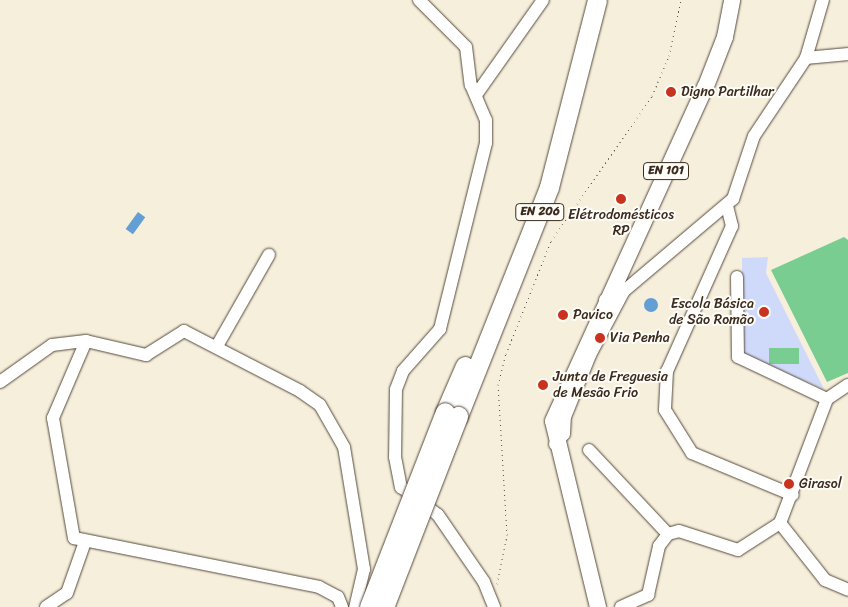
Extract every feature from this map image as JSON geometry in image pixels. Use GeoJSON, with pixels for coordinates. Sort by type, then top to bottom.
{"type":"FeatureCollection","features":[{"type":"Feature","properties":{"kind":"highway","name":"EN 206"},"geometry":{"type":"LineString","coordinates":[[384,607],[452,414],[553,151],[578,69],[591,0]]}},
{"type":"Feature","properties":{"kind":"highway","name":"EN 206"},"geometry":{"type":"LineString","coordinates":[[369,607],[549,187],[597,0]]}},
{"type":"Feature","properties":{"kind":"main road","name":"EN 101"},"geometry":{"type":"LineString","coordinates":[[598,607],[555,444],[555,410],[593,340],[605,300],[623,279],[706,86],[725,37],[732,0]]}},
{"type":"Feature","properties":{"kind":"street"},"geometry":{"type":"LineString","coordinates":[[419,0],[466,47],[476,95],[486,120],[486,143],[440,329],[403,371],[396,389],[394,458],[401,487],[438,514],[493,602]]}},
{"type":"Feature","properties":{"kind":"street"},"geometry":{"type":"LineString","coordinates":[[476,95],[543,0]]}},
{"type":"Feature","properties":{"kind":"street"},"geometry":{"type":"LineString","coordinates":[[593,340],[623,279],[642,274],[727,206],[738,188],[754,136],[806,58],[823,0]]}},
{"type":"Feature","properties":{"kind":"street"},"geometry":{"type":"LineString","coordinates":[[806,58],[848,54]]}},
{"type":"Feature","properties":{"kind":"street"},"geometry":{"type":"LineString","coordinates":[[727,206],[732,226],[667,371],[665,410],[692,453],[793,495]]}},
{"type":"Feature","properties":{"kind":"street"},"geometry":{"type":"LineString","coordinates":[[217,346],[269,255]]}},
{"type":"Feature","properties":{"kind":"street"},"geometry":{"type":"LineString","coordinates":[[737,277],[738,357],[828,399]]}},
{"type":"Feature","properties":{"kind":"street"},"geometry":{"type":"LineString","coordinates":[[0,382],[52,346],[86,341],[146,355],[184,332],[217,346],[320,406],[344,447],[364,569],[355,607]]}},
{"type":"Feature","properties":{"kind":"street"},"geometry":{"type":"LineString","coordinates":[[86,341],[53,418],[74,538],[85,542],[319,587],[338,596],[342,607]]}},
{"type":"Feature","properties":{"kind":"street"},"geometry":{"type":"LineString","coordinates":[[621,607],[648,595],[659,546],[668,534],[679,531],[738,550],[780,522],[793,495],[828,399],[848,385]]}},
{"type":"Feature","properties":{"kind":"street"},"geometry":{"type":"LineString","coordinates":[[590,450],[668,534]]}},
{"type":"Feature","properties":{"kind":"street"},"geometry":{"type":"LineString","coordinates":[[780,522],[812,567],[845,590]]}},
{"type":"Feature","properties":{"kind":"street"},"geometry":{"type":"LineString","coordinates":[[46,607],[67,593],[85,542]]}},
{"type":"Feature","properties":{"kind":"path"},"geometry":{"type":"LineString","coordinates":[[493,602],[507,535],[498,385],[506,354],[551,241],[652,96],[669,56],[681,0]]}},
{"type":"Feature","properties":{"kind":"shaded area","name":"Escola Básica de São Romão"},"geometry":{"type":"Polygon","coordinates":[[[768,257],[766,273],[824,389],[747,357],[742,351],[742,258],[768,257]]]}},
{"type":"Feature","properties":{"kind":"green space"},"geometry":{"type":"Polygon","coordinates":[[[844,237],[848,240],[848,373],[827,382],[771,270],[844,237]]]}},
{"type":"Feature","properties":{"kind":"green space"},"geometry":{"type":"Polygon","coordinates":[[[769,348],[799,348],[799,364],[769,364],[769,348]]]}},
{"type":"Feature","properties":{"kind":"water"},"geometry":{"type":"Polygon","coordinates":[[[138,212],[145,217],[133,234],[126,229],[138,212]]]}},
{"type":"Feature","properties":{"kind":"water"},"geometry":{"type":"Polygon","coordinates":[[[651,298],[656,300],[658,305],[656,310],[651,312],[646,310],[644,305],[646,300],[651,298]]]}},
{"type":"Feature","properties":{"kind":"place","name":"Digno Partilhar"},"geometry":{"type":"Point","coordinates":[671,92]}},
{"type":"Feature","properties":{"kind":"place","name":"Elétrodomésticos RP"},"geometry":{"type":"Point","coordinates":[621,199]}},
{"type":"Feature","properties":{"kind":"place","name":"Escola Básica de São Romão"},"geometry":{"type":"Point","coordinates":[764,312]}},
{"type":"Feature","properties":{"kind":"place","name":"Pavico"},"geometry":{"type":"Point","coordinates":[563,315]}},
{"type":"Feature","properties":{"kind":"place","name":"Via Penha"},"geometry":{"type":"Point","coordinates":[600,338]}},
{"type":"Feature","properties":{"kind":"place","name":"Junta de Freguesia de Mesão Frio"},"geometry":{"type":"Point","coordinates":[543,385]}},
{"type":"Feature","properties":{"kind":"place","name":"Girasol"},"geometry":{"type":"Point","coordinates":[789,484]}}]}
